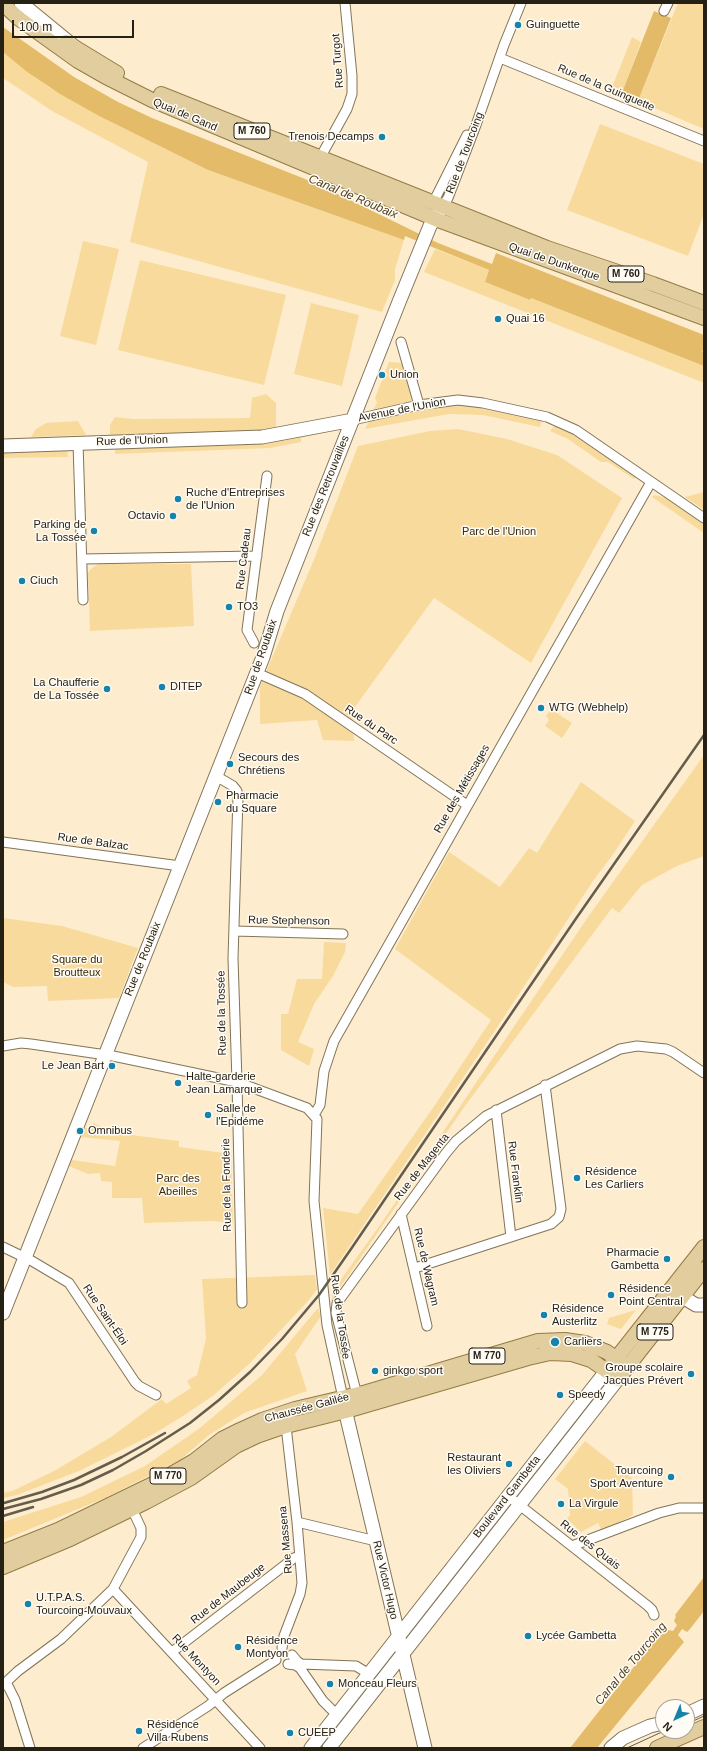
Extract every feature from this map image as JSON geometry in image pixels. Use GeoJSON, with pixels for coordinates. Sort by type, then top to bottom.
{"type":"FeatureCollection","features":[{"type":"Feature","properties":{"kind":"main road"},"geometry":{"type":"LineString","coordinates":[[12,3],[45,28],[76,48]]}},
{"type":"Feature","properties":{"kind":"main road","name":"Quai de Gand"},"geometry":{"type":"LineString","coordinates":[[3,6],[78,61],[136,93],[431,215]]}},
{"type":"Feature","properties":{"kind":"main road","name":"Quai de Gand"},"geometry":{"type":"LineString","coordinates":[[76,48],[136,83],[320,158],[431,215]]}},
{"type":"Feature","properties":{"kind":"main road","name":"Quai de Dunkerque"},"geometry":{"type":"LineString","coordinates":[[431,215],[547,248],[704,303]]}},
{"type":"Feature","properties":{"kind":"main road","name":"Quai de Dunkerque"},"geometry":{"type":"LineString","coordinates":[[431,215],[704,318]]}},
{"type":"Feature","properties":{"kind":"main road","name":"Boulevard Gambetta"},"geometry":{"type":"LineString","coordinates":[[612,1375],[628,1367],[704,1248]]}},
{"type":"Feature","properties":{"kind":"main road","name":"Boulevard Gambetta"},"geometry":{"type":"LineString","coordinates":[[612,1375],[617,1358],[676,1294],[704,1269]]}},
{"type":"Feature","properties":{"kind":"main road","name":"Chaussée Galilée"},"geometry":{"type":"LineString","coordinates":[[3,1552],[58,1530],[161,1480],[194,1461],[222,1439],[249,1425],[294,1409],[344,1405],[357,1395],[538,1340],[556,1339],[579,1342],[600,1348],[617,1358],[628,1367]]}},
{"type":"Feature","properties":{"kind":"main road","name":"Chaussée Galilée"},"geometry":{"type":"LineString","coordinates":[[3,1566],[70,1539],[132,1509],[191,1478],[236,1446],[257,1436],[344,1405],[543,1354],[564,1353],[581,1356],[594,1361],[612,1375]]}},
{"type":"Feature","properties":{"kind":"main road"},"geometry":{"type":"LineString","coordinates":[[657,1748],[704,1727]]}},
{"type":"Feature","properties":{"kind":"main road"},"geometry":{"type":"LineString","coordinates":[[676,1748],[704,1735]]}},
{"type":"Feature","properties":{"kind":"street","name":"Quai de Gand"},"geometry":{"type":"LineString","coordinates":[[21,3],[76,48]]}},
{"type":"Feature","properties":{"kind":"street","name":"Rue Turgot"},"geometry":{"type":"LineString","coordinates":[[320,158],[347,109],[352,94],[352,76],[345,3]]}},
{"type":"Feature","properties":{"kind":"street","name":"Rue de Tourcoing"},"geometry":{"type":"LineString","coordinates":[[431,215],[448,198],[521,3]]}},
{"type":"Feature","properties":{"kind":"street","name":"Rue de la Guinguette"},"geometry":{"type":"LineString","coordinates":[[500,58],[704,141]]}},
{"type":"Feature","properties":{"kind":"street","name":"Rue des Retrouvailles"},"geometry":{"type":"LineString","coordinates":[[280,604],[399,302],[405,267],[412,258],[431,215]]}},
{"type":"Feature","properties":{"kind":"street"},"geometry":{"type":"LineString","coordinates":[[401,342],[419,405]]}},
{"type":"Feature","properties":{"kind":"street","name":"Avenue de l'Union"},"geometry":{"type":"LineString","coordinates":[[262,436],[283,434],[419,405],[448,401],[470,401],[547,417],[576,430],[704,518]]}},
{"type":"Feature","properties":{"kind":"street","name":"Rue de l'Union"},"geometry":{"type":"LineString","coordinates":[[3,446],[262,436]]}},
{"type":"Feature","properties":{"kind":"street"},"geometry":{"type":"LineString","coordinates":[[78,443],[83,600]]}},
{"type":"Feature","properties":{"kind":"street","name":"Rue Cadeau"},"geometry":{"type":"LineString","coordinates":[[254,644],[247,630],[267,476]]}},
{"type":"Feature","properties":{"kind":"street","name":"Rue des Métissages"},"geometry":{"type":"LineString","coordinates":[[314,1115],[320,1105],[324,1071],[334,1041],[651,482]]}},
{"type":"Feature","properties":{"kind":"street"},"geometry":{"type":"LineString","coordinates":[[82,559],[256,556]]}},
{"type":"Feature","properties":{"kind":"street","name":"Rue de Roubaix"},"geometry":{"type":"LineString","coordinates":[[3,1313],[257,673],[280,604]]}},
{"type":"Feature","properties":{"kind":"street","name":"Rue du Parc"},"geometry":{"type":"LineString","coordinates":[[257,673],[306,694],[467,805]]}},
{"type":"Feature","properties":{"kind":"street","name":"Rue de la Tossée"},"geometry":{"type":"LineString","coordinates":[[216,776],[231,784],[238,794],[234,931],[237,1082]]}},
{"type":"Feature","properties":{"kind":"street","name":"Rue de Balzac"},"geometry":{"type":"LineString","coordinates":[[3,842],[180,866]]}},
{"type":"Feature","properties":{"kind":"street","name":"Rue Stephenson"},"geometry":{"type":"LineString","coordinates":[[234,931],[343,934]]}},
{"type":"Feature","properties":{"kind":"street"},"geometry":{"type":"LineString","coordinates":[[3,1046],[22,1043],[105,1055],[237,1082],[307,1108],[314,1115]]}},
{"type":"Feature","properties":{"kind":"street","name":"Rue de Magenta"},"geometry":{"type":"LineString","coordinates":[[357,1395],[336,1313],[336,1306],[451,1146],[479,1120],[613,1051],[633,1046],[670,1050],[704,1073]]}},
{"type":"Feature","properties":{"kind":"street","name":"Rue de la Fonderie"},"geometry":{"type":"LineString","coordinates":[[237,1082],[242,1303]]}},
{"type":"Feature","properties":{"kind":"street"},"geometry":{"type":"LineString","coordinates":[[415,1268],[554,1223],[561,1214],[545,1085]]}},
{"type":"Feature","properties":{"kind":"street","name":"Rue Franklin"},"geometry":{"type":"LineString","coordinates":[[496,1110],[512,1237]]}},
{"type":"Feature","properties":{"kind":"street","name":"Rue de la Tossée"},"geometry":{"type":"LineString","coordinates":[[314,1115],[317,1124],[313,1186],[314,1201],[328,1330],[344,1405]]}},
{"type":"Feature","properties":{"kind":"street","name":"Rue de Wagram"},"geometry":{"type":"LineString","coordinates":[[401,1214],[415,1268],[427,1326]]}},
{"type":"Feature","properties":{"kind":"street","name":"Rue Saint-Éloi"},"geometry":{"type":"LineString","coordinates":[[3,1247],[69,1283],[134,1382],[156,1395]]}},
{"type":"Feature","properties":{"kind":"street"},"geometry":{"type":"LineString","coordinates":[[676,1294],[696,1305],[704,1305]]}},
{"type":"Feature","properties":{"kind":"street","name":"Boulevard Gambetta"},"geometry":{"type":"LineString","coordinates":[[311,1748],[508,1496],[612,1375]]}},
{"type":"Feature","properties":{"kind":"street","name":"Boulevard Gambetta"},"geometry":{"type":"LineString","coordinates":[[329,1748],[519,1504],[612,1375]]}},
{"type":"Feature","properties":{"kind":"street","name":"Rue Victor Hugo"},"geometry":{"type":"LineString","coordinates":[[344,1405],[425,1748]]}},
{"type":"Feature","properties":{"kind":"street","name":"Rue Massena"},"geometry":{"type":"LineString","coordinates":[[282,1648],[284,1636],[302,1588],[297,1522],[286,1426]]}},
{"type":"Feature","properties":{"kind":"street","name":"Rue des Quais"},"geometry":{"type":"LineString","coordinates":[[508,1496],[648,1606],[654,1615]]}},
{"type":"Feature","properties":{"kind":"street"},"geometry":{"type":"LineString","coordinates":[[572,1546],[664,1512],[679,1508],[704,1508]]}},
{"type":"Feature","properties":{"kind":"street"},"geometry":{"type":"LineString","coordinates":[[30,1748],[15,1700],[4,1683],[61,1639],[113,1589],[142,1533],[140,1524],[132,1509]]}},
{"type":"Feature","properties":{"kind":"street"},"geometry":{"type":"LineString","coordinates":[[297,1522],[376,1541]]}},
{"type":"Feature","properties":{"kind":"street","name":"Rue de Maubeuge"},"geometry":{"type":"LineString","coordinates":[[172,1652],[294,1558],[300,1556]]}},
{"type":"Feature","properties":{"kind":"street","name":"Rue Montyon"},"geometry":{"type":"LineString","coordinates":[[113,1589],[260,1748]]}},
{"type":"Feature","properties":{"kind":"street"},"geometry":{"type":"LineString","coordinates":[[276,1660],[276,1653],[282,1648],[289,1650],[301,1664],[356,1666],[369,1674]]}},
{"type":"Feature","properties":{"kind":"street"},"geometry":{"type":"LineString","coordinates":[[288,1664],[291,1660],[292,1654]]}},
{"type":"Feature","properties":{"kind":"street"},"geometry":{"type":"LineString","coordinates":[[276,1660],[281,1664],[295,1665],[300,1668],[325,1704],[337,1715]]}},
{"type":"Feature","properties":{"kind":"street"},"geometry":{"type":"LineString","coordinates":[[143,1748],[276,1660]]}},
{"type":"Feature","properties":{"kind":"street"},"geometry":{"type":"LineString","coordinates":[[311,1684],[310,1678],[312,1673],[316,1668],[323,1666]]}},
{"type":"Feature","properties":{"kind":"street"},"geometry":{"type":"LineString","coordinates":[[611,1748],[623,1738],[655,1725]]}},
{"type":"Feature","properties":{"kind":"green space"},"geometry":{"type":"Polygon","coordinates":[[[678,3],[704,3],[704,129],[638,101],[678,3]]]}},
{"type":"Feature","properties":{"kind":"green space"},"geometry":{"type":"Polygon","coordinates":[[[632,37],[641,42],[621,95],[611,90],[632,37]]]}},
{"type":"Feature","properties":{"kind":"green space"},"geometry":{"type":"Polygon","coordinates":[[[3,52],[49,87],[99,116],[208,170],[404,240],[395,269],[395,280],[382,312],[130,242],[148,162],[52,111],[3,78],[3,52]]]}},
{"type":"Feature","properties":{"kind":"green space"},"geometry":{"type":"Polygon","coordinates":[[[600,124],[704,164],[704,214],[688,256],[567,210],[600,124]]]}},
{"type":"Feature","properties":{"kind":"green space"},"geometry":{"type":"Polygon","coordinates":[[[83,241],[119,249],[96,345],[60,336],[83,241]]]}},
{"type":"Feature","properties":{"kind":"green space"},"geometry":{"type":"Polygon","coordinates":[[[435,249],[489,270],[485,282],[530,300],[531,298],[704,366],[704,383],[424,272],[435,249]]]}},
{"type":"Feature","properties":{"kind":"green space"},"geometry":{"type":"Polygon","coordinates":[[[140,260],[286,295],[264,385],[118,350],[140,260]]]}},
{"type":"Feature","properties":{"kind":"green space"},"geometry":{"type":"Polygon","coordinates":[[[311,303],[359,315],[342,386],[294,374],[311,303]]]}},
{"type":"Feature","properties":{"kind":"green space"},"geometry":{"type":"Polygon","coordinates":[[[389,362],[403,363],[412,401],[373,410],[377,403],[375,398],[389,362]]]}},
{"type":"Feature","properties":{"kind":"green space"},"geometry":{"type":"Polygon","coordinates":[[[266,394],[276,403],[276,427],[247,431],[110,435],[110,425],[115,417],[133,419],[250,418],[252,398],[266,394]]]}},
{"type":"Feature","properties":{"kind":"green space"},"geometry":{"type":"Polygon","coordinates":[[[465,405],[542,420],[540,427],[483,415],[449,414],[365,429],[369,421],[438,406],[465,405]]]}},
{"type":"Feature","properties":{"kind":"green space"},"geometry":{"type":"Polygon","coordinates":[[[78,421],[86,435],[31,437],[36,429],[46,423],[78,421]]]}},
{"type":"Feature","properties":{"kind":"green space"},"geometry":{"type":"Polygon","coordinates":[[[555,425],[572,432],[636,477],[634,479],[608,462],[601,462],[568,439],[550,431],[555,425]]]}},
{"type":"Feature","properties":{"kind":"green space"},"geometry":{"type":"Polygon","coordinates":[[[334,427],[332,431],[301,438],[301,442],[270,448],[115,454],[115,449],[90,450],[90,447],[334,427]]]}},
{"type":"Feature","properties":{"kind":"green space","name":"Parc de l'Union"},"geometry":{"type":"Polygon","coordinates":[[[458,429],[507,439],[557,455],[622,498],[531,663],[434,598],[352,711],[354,741],[323,740],[317,720],[260,724],[260,686],[313,562],[358,446],[430,431],[458,429]]]}},
{"type":"Feature","properties":{"kind":"green space"},"geometry":{"type":"Polygon","coordinates":[[[67,448],[68,457],[3,458],[3,450],[67,448]]]}},
{"type":"Feature","properties":{"kind":"green space"},"geometry":{"type":"Polygon","coordinates":[[[704,492],[704,510],[685,497],[704,492]]]}},
{"type":"Feature","properties":{"kind":"green space"},"geometry":{"type":"Polygon","coordinates":[[[654,495],[667,498],[704,523],[704,533],[652,497],[654,495]]]}},
{"type":"Feature","properties":{"kind":"green space"},"geometry":{"type":"Polygon","coordinates":[[[98,564],[191,564],[194,626],[90,631],[88,573],[98,564]]]}},
{"type":"Feature","properties":{"kind":"green space"},"geometry":{"type":"Polygon","coordinates":[[[551,709],[572,723],[562,738],[545,726],[549,720],[546,716],[551,709]]]}},
{"type":"Feature","properties":{"kind":"green space"},"geometry":{"type":"Polygon","coordinates":[[[704,755],[704,856],[677,866],[642,885],[619,913],[612,908],[465,1106],[332,1299],[332,1292],[380,1225],[588,917],[704,755]]]}},
{"type":"Feature","properties":{"kind":"green space"},"geometry":{"type":"Polygon","coordinates":[[[581,782],[635,821],[593,881],[498,1026],[330,1275],[323,1208],[358,1214],[435,1105],[491,1020],[395,949],[449,852],[500,887],[529,848],[537,853],[581,782]]]}},
{"type":"Feature","properties":{"kind":"green space","name":"Square du Broutteux"},"geometry":{"type":"Polygon","coordinates":[[[3,918],[62,926],[138,948],[119,998],[48,1001],[47,986],[13,987],[3,982],[3,918]]]}},
{"type":"Feature","properties":{"kind":"green space"},"geometry":{"type":"Polygon","coordinates":[[[324,942],[346,943],[345,952],[333,976],[314,1004],[298,1042],[314,1049],[309,1066],[281,1050],[281,1014],[288,1014],[297,979],[322,979],[324,942]]]}},
{"type":"Feature","properties":{"kind":"green space","name":"Parc des Abeilles"},"geometry":{"type":"Polygon","coordinates":[[[93,1123],[107,1129],[107,1132],[179,1141],[179,1147],[231,1154],[233,1223],[212,1221],[144,1223],[142,1198],[112,1198],[112,1182],[101,1181],[100,1173],[88,1174],[69,1166],[72,1160],[115,1166],[120,1141],[81,1137],[84,1128],[92,1128],[93,1123]]]}},
{"type":"Feature","properties":{"kind":"green space"},"geometry":{"type":"Polygon","coordinates":[[[315,1275],[317,1289],[308,1301],[249,1364],[214,1395],[152,1435],[79,1471],[17,1495],[3,1498],[3,1493],[12,1491],[54,1471],[111,1437],[162,1399],[166,1404],[191,1388],[187,1381],[197,1375],[206,1339],[202,1279],[315,1275]]]}},
{"type":"Feature","properties":{"kind":"green space"},"geometry":{"type":"Polygon","coordinates":[[[318,1308],[321,1316],[295,1354],[307,1391],[244,1413],[209,1435],[180,1460],[105,1498],[3,1540],[3,1522],[81,1497],[145,1466],[200,1428],[262,1375],[318,1308]]]}},
{"type":"Feature","properties":{"kind":"green space"},"geometry":{"type":"Polygon","coordinates":[[[636,1310],[621,1329],[607,1324],[609,1318],[636,1310]]]}},
{"type":"Feature","properties":{"kind":"green space"},"geometry":{"type":"Polygon","coordinates":[[[585,1441],[632,1478],[633,1515],[602,1531],[598,1523],[581,1532],[567,1519],[570,1515],[568,1489],[555,1479],[585,1441]]]}},
{"type":"Feature","properties":{"kind":"shaded area"},"geometry":{"type":"Polygon","coordinates":[[[654,11],[671,18],[638,101],[621,95],[654,11]]]}},
{"type":"Feature","properties":{"kind":"shaded area"},"geometry":{"type":"Polygon","coordinates":[[[3,27],[74,77],[118,102],[152,118],[315,183],[438,243],[492,264],[496,253],[704,335],[704,350],[702,351],[704,354],[704,366],[531,298],[530,300],[485,282],[489,270],[405,236],[404,240],[208,170],[99,116],[60,94],[26,71],[3,52],[3,27]]]}},
{"type":"Feature","properties":{"kind":"shaded area"},"geometry":{"type":"Polygon","coordinates":[[[704,1577],[704,1611],[687,1632],[682,1629],[678,1635],[684,1642],[597,1748],[570,1748],[662,1631],[673,1631],[677,1625],[674,1621],[675,1615],[704,1577]]]}},
{"type":"Feature","properties":{"kind":"tram line"},"geometry":{"type":"LineString","coordinates":[[695,1720],[704,1716]]}},
{"type":"Feature","properties":{"kind":"tram line"},"geometry":{"type":"LineString","coordinates":[[627,1748],[655,1735]]}},
{"type":"Feature","properties":{"kind":"railway"},"geometry":{"type":"LineString","coordinates":[[3,1509],[41,1499],[81,1485],[113,1470],[146,1451],[190,1423],[219,1400],[250,1372],[282,1339],[319,1295],[575,920],[704,735]]}},
{"type":"Feature","properties":{"kind":"railway"},"geometry":{"type":"LineString","coordinates":[[4,1503],[42,1492],[74,1480],[122,1457],[165,1433]]}},
{"type":"Feature","properties":{"kind":"railway"},"geometry":{"type":"LineString","coordinates":[[3,1516],[33,1507]]}},
{"type":"Feature","properties":{"kind":"place","name":"Guinguette"},"geometry":{"type":"Point","coordinates":[518,25]}},
{"type":"Feature","properties":{"kind":"place","name":"Trenois Decamps"},"geometry":{"type":"Point","coordinates":[382,137]}},
{"type":"Feature","properties":{"kind":"place","name":"Quai 16"},"geometry":{"type":"Point","coordinates":[498,319]}},
{"type":"Feature","properties":{"kind":"place","name":"Union"},"geometry":{"type":"Point","coordinates":[382,375]}},
{"type":"Feature","properties":{"kind":"place","name":"Ruche d'Entreprises de l'Union"},"geometry":{"type":"Point","coordinates":[178,499]}},
{"type":"Feature","properties":{"kind":"place","name":"Octavio"},"geometry":{"type":"Point","coordinates":[173,516]}},
{"type":"Feature","properties":{"kind":"place","name":"Parking de La Tossée"},"geometry":{"type":"Point","coordinates":[94,531]}},
{"type":"Feature","properties":{"kind":"place","name":"Ciuch"},"geometry":{"type":"Point","coordinates":[22,581]}},
{"type":"Feature","properties":{"kind":"place","name":"TO3"},"geometry":{"type":"Point","coordinates":[229,607]}},
{"type":"Feature","properties":{"kind":"place","name":"DITEP"},"geometry":{"type":"Point","coordinates":[162,687]}},
{"type":"Feature","properties":{"kind":"place","name":"La Chaufferie de La Tossée"},"geometry":{"type":"Point","coordinates":[107,689]}},
{"type":"Feature","properties":{"kind":"place","name":"WTG (Webhelp)"},"geometry":{"type":"Point","coordinates":[541,708]}},
{"type":"Feature","properties":{"kind":"place","name":"Secours des Chrétiens"},"geometry":{"type":"Point","coordinates":[230,764]}},
{"type":"Feature","properties":{"kind":"place","name":"Pharmacie du Square"},"geometry":{"type":"Point","coordinates":[218,802]}},
{"type":"Feature","properties":{"kind":"place","name":"Le Jean Bart"},"geometry":{"type":"Point","coordinates":[112,1066]}},
{"type":"Feature","properties":{"kind":"place","name":"Halte-garderie Jean Lamarque"},"geometry":{"type":"Point","coordinates":[178,1083]}},
{"type":"Feature","properties":{"kind":"place","name":"Salle de l'Epidéme"},"geometry":{"type":"Point","coordinates":[208,1115]}},
{"type":"Feature","properties":{"kind":"place","name":"Omnibus"},"geometry":{"type":"Point","coordinates":[80,1131]}},
{"type":"Feature","properties":{"kind":"place","name":"Résidence Les Carliers"},"geometry":{"type":"Point","coordinates":[577,1178]}},
{"type":"Feature","properties":{"kind":"place","name":"Pharmacie Gambetta"},"geometry":{"type":"Point","coordinates":[667,1259]}},
{"type":"Feature","properties":{"kind":"place","name":"Résidence Point Central"},"geometry":{"type":"Point","coordinates":[611,1295]}},
{"type":"Feature","properties":{"kind":"place","name":"Résidence Austerlitz"},"geometry":{"type":"Point","coordinates":[544,1315]}},
{"type":"Feature","properties":{"kind":"place","name":"Carliers"},"geometry":{"type":"Point","coordinates":[555,1342]}},
{"type":"Feature","properties":{"kind":"place","name":"ginkgo sport"},"geometry":{"type":"Point","coordinates":[375,1371]}},
{"type":"Feature","properties":{"kind":"place","name":"Groupe scolaire Jacques Prévert"},"geometry":{"type":"Point","coordinates":[691,1374]}},
{"type":"Feature","properties":{"kind":"place","name":"Speedy"},"geometry":{"type":"Point","coordinates":[560,1395]}},
{"type":"Feature","properties":{"kind":"place","name":"Restaurant les Oliviers"},"geometry":{"type":"Point","coordinates":[509,1464]}},
{"type":"Feature","properties":{"kind":"place","name":"Tourcoing Sport Aventure"},"geometry":{"type":"Point","coordinates":[671,1477]}},
{"type":"Feature","properties":{"kind":"place","name":"La Virgule"},"geometry":{"type":"Point","coordinates":[561,1504]}},
{"type":"Feature","properties":{"kind":"place","name":"U.T.P.A.S. Tourcoing-Mouvaux"},"geometry":{"type":"Point","coordinates":[28,1604]}},
{"type":"Feature","properties":{"kind":"place","name":"Lycée Gambetta"},"geometry":{"type":"Point","coordinates":[528,1636]}},
{"type":"Feature","properties":{"kind":"place","name":"Résidence Montyon"},"geometry":{"type":"Point","coordinates":[238,1647]}},
{"type":"Feature","properties":{"kind":"place","name":"Monceau Fleurs"},"geometry":{"type":"Point","coordinates":[330,1684]}},
{"type":"Feature","properties":{"kind":"place","name":"Résidence Villa Rubens"},"geometry":{"type":"Point","coordinates":[139,1731]}},
{"type":"Feature","properties":{"kind":"place","name":"CUEEP"},"geometry":{"type":"Point","coordinates":[290,1733]}},
{"type":"Feature","properties":{"kind":"water label","name":"Canal de Roubaix"},"geometry":{"type":"Point","coordinates":[353,197]}},
{"type":"Feature","properties":{"kind":"water label","name":"Canal de Tourcoing"},"geometry":{"type":"Point","coordinates":[631,1664]}}]}
